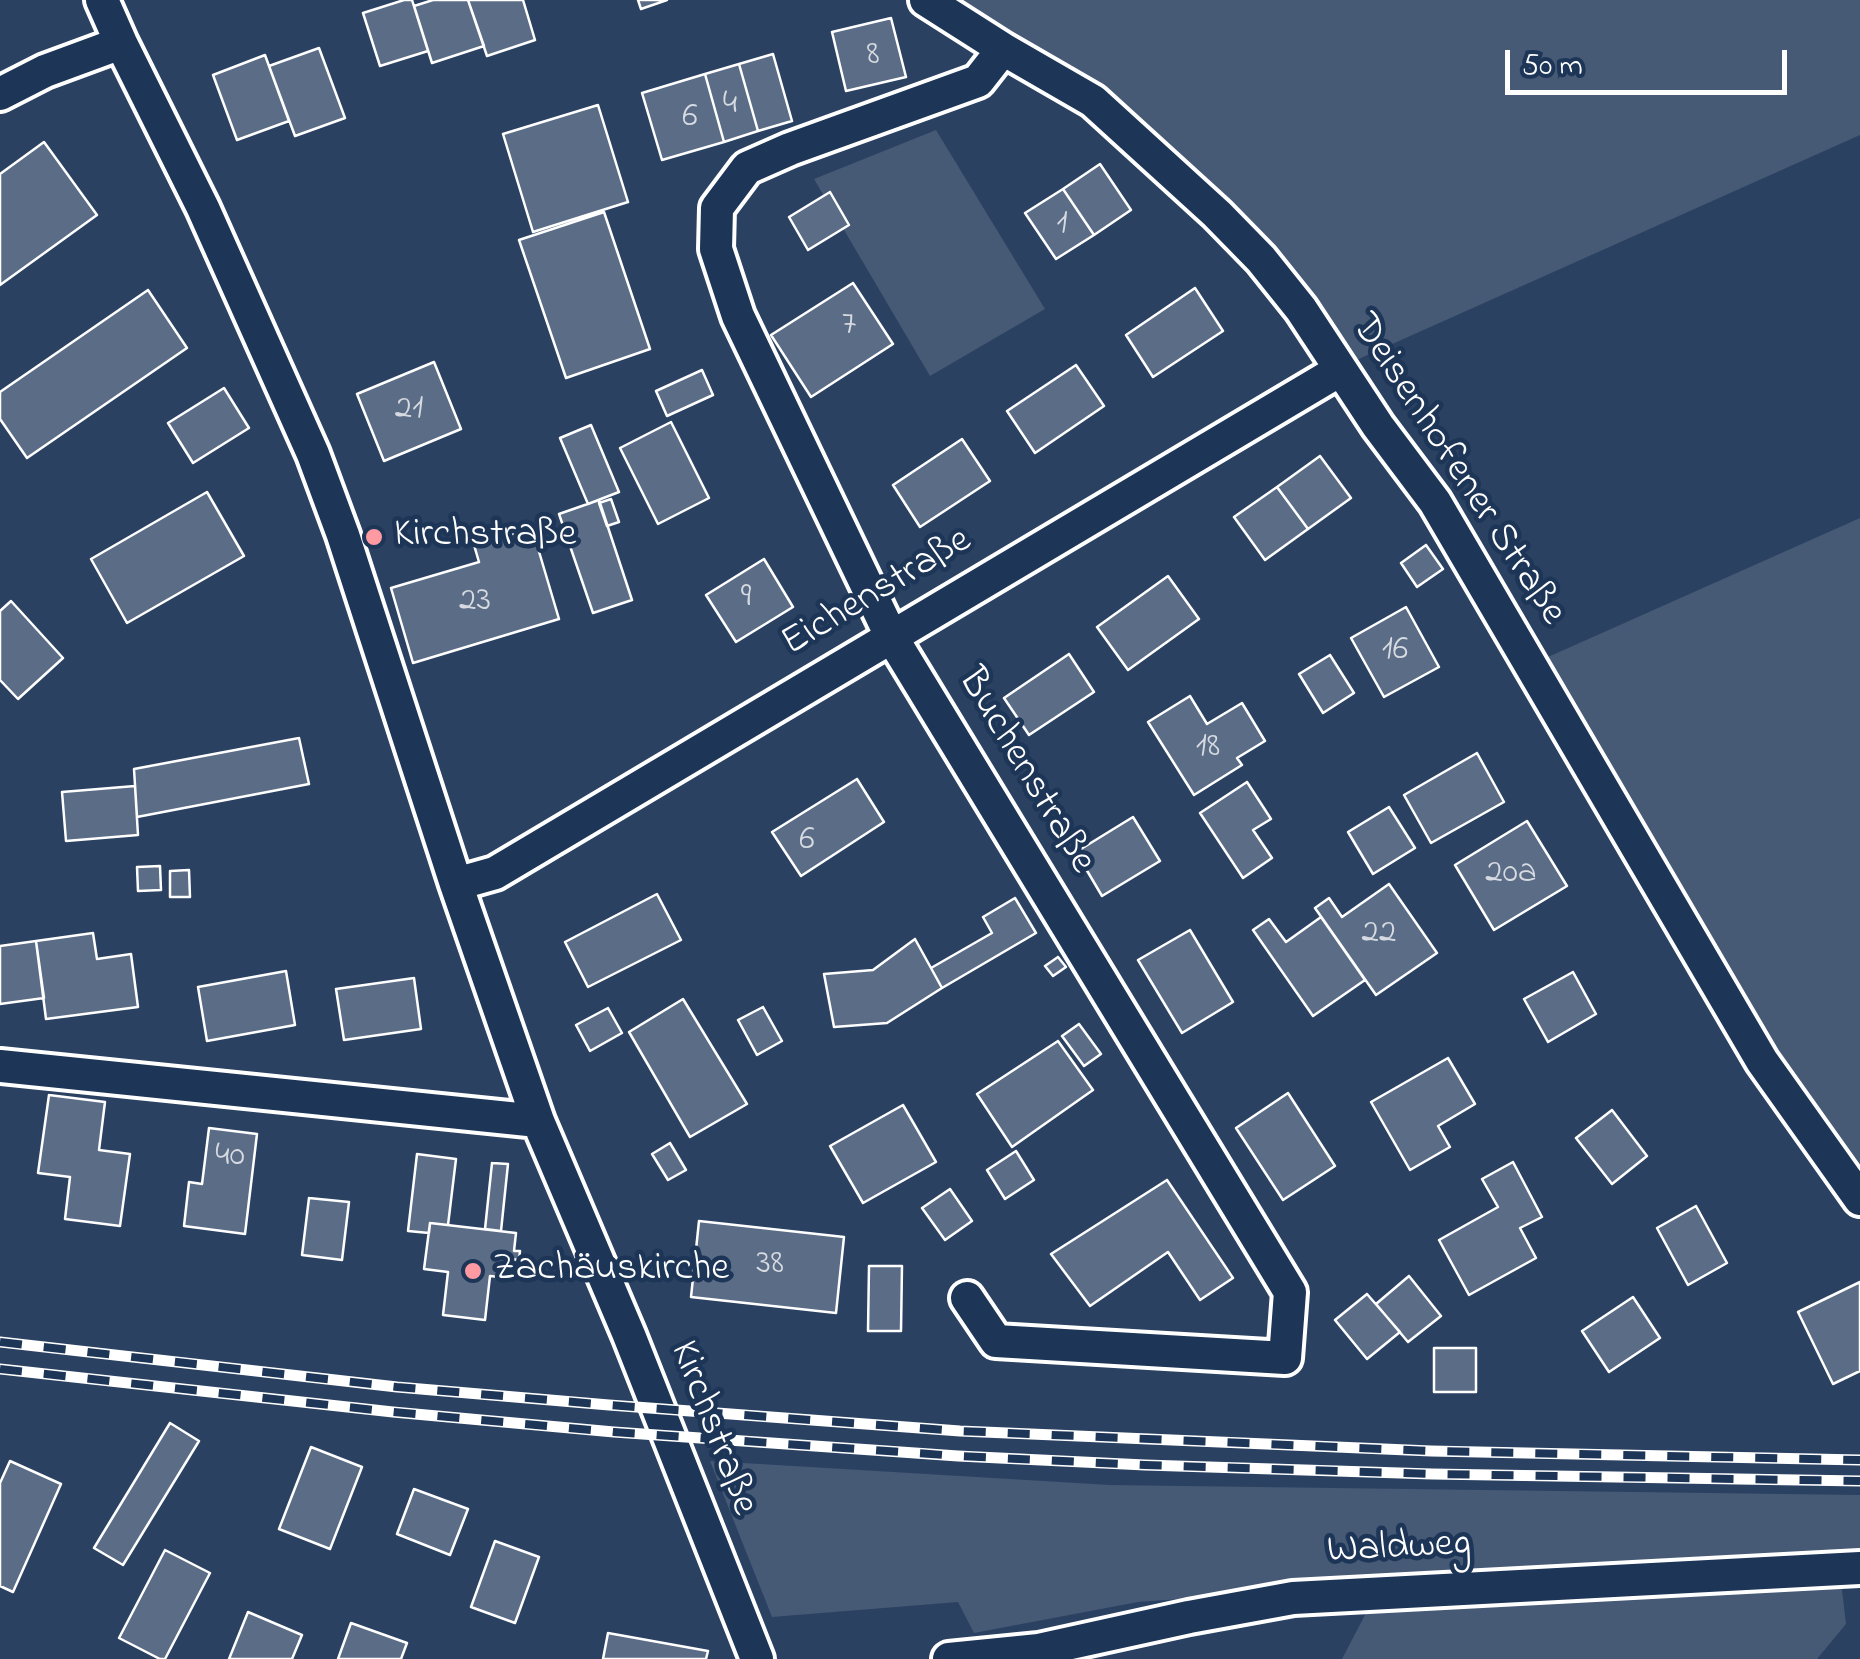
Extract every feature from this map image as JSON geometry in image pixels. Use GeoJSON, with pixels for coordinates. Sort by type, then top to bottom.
{"type":"FeatureCollection","features":[{"type":"Feature","properties":{"kind":"street","name":"Kirchstraße"},"geometry":{"type":"LineString","coordinates":[[102,0],[203,208],[314,454],[538,1120],[757,1659]]}},
{"type":"Feature","properties":{"kind":"street","name":"Deisenhofener Straße"},"geometry":{"type":"LineString","coordinates":[[926,0],[1093,101],[1217,214],[1302,309],[1378,426],[1436,502],[1762,1061],[1860,1198]]}},
{"type":"Feature","properties":{"kind":"street"},"geometry":{"type":"LineString","coordinates":[[0,94],[45,71],[121,43]]}},
{"type":"Feature","properties":{"kind":"street","name":"Buchenstraße"},"geometry":{"type":"LineString","coordinates":[[967,1298],[996,1341],[1285,1358],[1290,1292],[891,636],[738,316],[716,249],[718,208],[746,168],[978,82],[1002,49]]}},
{"type":"Feature","properties":{"kind":"street","name":"Eichenstraße"},"geometry":{"type":"LineString","coordinates":[[456,884],[495,873],[1340,370]]}},
{"type":"Feature","properties":{"kind":"street"},"geometry":{"type":"LineString","coordinates":[[0,1066],[538,1120]]}},
{"type":"Feature","properties":{"kind":"street","name":"Waldweg"},"geometry":{"type":"LineString","coordinates":[[948,1659],[1039,1650],[1294,1598],[1860,1568]]}},
{"type":"Feature","properties":{"kind":"shaded area"},"geometry":{"type":"Polygon","coordinates":[[[963,0],[1860,0],[1860,135],[1352,362],[1103,91],[963,0]]]}},
{"type":"Feature","properties":{"kind":"shaded area"},"geometry":{"type":"Polygon","coordinates":[[[936,130],[1045,309],[930,376],[814,179],[936,130]]]}},
{"type":"Feature","properties":{"kind":"shaded area"},"geometry":{"type":"Polygon","coordinates":[[[1860,518],[1860,1168],[1788,1074],[1548,657],[1860,518]]]}},
{"type":"Feature","properties":{"kind":"shaded area"},"geometry":{"type":"Polygon","coordinates":[[[710,1461],[1110,1485],[1860,1495],[1860,1552],[1138,1602],[974,1633],[958,1602],[772,1617],[710,1461]]]}},
{"type":"Feature","properties":{"kind":"shaded area"},"geometry":{"type":"Polygon","coordinates":[[[1841,1581],[1846,1624],[1817,1659],[1342,1659],[1366,1613],[1841,1581]]]}},
{"type":"Feature","properties":{"kind":"building"},"geometry":{"type":"Polygon","coordinates":[[[412,0],[428,51],[380,66],[363,13],[412,0]]]}},
{"type":"Feature","properties":{"kind":"building"},"geometry":{"type":"Polygon","coordinates":[[[433,0],[468,0],[484,46],[432,63],[414,6],[433,0]]]}},
{"type":"Feature","properties":{"kind":"building"},"geometry":{"type":"Polygon","coordinates":[[[468,0],[523,0],[535,40],[487,56],[468,0]]]}},
{"type":"Feature","properties":{"kind":"building"},"geometry":{"type":"Polygon","coordinates":[[[638,0],[667,0],[641,9],[638,0]]]}},
{"type":"Feature","properties":{"kind":"building"},"geometry":{"type":"Polygon","coordinates":[[[891,18],[906,77],[846,91],[832,32],[891,18]]]}},
{"type":"Feature","properties":{"kind":"building"},"geometry":{"type":"Polygon","coordinates":[[[319,48],[345,118],[295,136],[269,66],[319,48]]]}},
{"type":"Feature","properties":{"kind":"building"},"geometry":{"type":"Polygon","coordinates":[[[773,54],[792,121],[758,131],[739,64],[773,54]]]}},
{"type":"Feature","properties":{"kind":"building"},"geometry":{"type":"Polygon","coordinates":[[[265,55],[289,121],[237,140],[213,75],[265,55]]]}},
{"type":"Feature","properties":{"kind":"building"},"geometry":{"type":"Polygon","coordinates":[[[739,64],[758,131],[724,142],[705,74],[739,64]]]}},
{"type":"Feature","properties":{"kind":"building"},"geometry":{"type":"Polygon","coordinates":[[[705,74],[724,142],[662,160],[642,93],[705,74]]]}},
{"type":"Feature","properties":{"kind":"building"},"geometry":{"type":"Polygon","coordinates":[[[598,105],[628,202],[533,232],[503,134],[598,105]]]}},
{"type":"Feature","properties":{"kind":"building"},"geometry":{"type":"Polygon","coordinates":[[[44,142],[97,215],[0,285],[0,174],[44,142]]]}},
{"type":"Feature","properties":{"kind":"building"},"geometry":{"type":"Polygon","coordinates":[[[1100,164],[1131,210],[1094,235],[1063,189],[1100,164]]]}},
{"type":"Feature","properties":{"kind":"building"},"geometry":{"type":"Polygon","coordinates":[[[1063,189],[1094,235],[1056,259],[1025,213],[1063,189]]]}},
{"type":"Feature","properties":{"kind":"building"},"geometry":{"type":"Polygon","coordinates":[[[830,192],[849,225],[808,250],[789,217],[830,192]]]}},
{"type":"Feature","properties":{"kind":"building"},"geometry":{"type":"Polygon","coordinates":[[[604,212],[650,349],[566,378],[519,240],[604,212]]]}},
{"type":"Feature","properties":{"kind":"building"},"geometry":{"type":"Polygon","coordinates":[[[853,283],[893,344],[811,397],[771,335],[853,283]]]}},
{"type":"Feature","properties":{"kind":"building"},"geometry":{"type":"Polygon","coordinates":[[[1195,288],[1223,331],[1153,377],[1126,335],[1195,288]]]}},
{"type":"Feature","properties":{"kind":"building"},"geometry":{"type":"Polygon","coordinates":[[[148,290],[187,348],[27,458],[0,419],[0,392],[148,290]]]}},
{"type":"Feature","properties":{"kind":"building"},"geometry":{"type":"Polygon","coordinates":[[[434,362],[461,429],[384,461],[357,394],[434,362]]]}},
{"type":"Feature","properties":{"kind":"building"},"geometry":{"type":"Polygon","coordinates":[[[1076,365],[1104,406],[1035,453],[1007,411],[1076,365]]]}},
{"type":"Feature","properties":{"kind":"building"},"geometry":{"type":"Polygon","coordinates":[[[702,370],[713,395],[667,416],[656,391],[702,370]]]}},
{"type":"Feature","properties":{"kind":"building"},"geometry":{"type":"Polygon","coordinates":[[[224,388],[249,428],[193,463],[168,423],[224,388]]]}},
{"type":"Feature","properties":{"kind":"building"},"geometry":{"type":"Polygon","coordinates":[[[671,422],[709,498],[658,524],[620,448],[671,422]]]}},
{"type":"Feature","properties":{"kind":"building"},"geometry":{"type":"Polygon","coordinates":[[[591,425],[619,492],[588,504],[560,438],[591,425]]]}},
{"type":"Feature","properties":{"kind":"building"},"geometry":{"type":"Polygon","coordinates":[[[962,439],[990,481],[920,527],[893,485],[962,439]]]}},
{"type":"Feature","properties":{"kind":"building"},"geometry":{"type":"Polygon","coordinates":[[[1320,456],[1351,498],[1308,529],[1277,487],[1320,456]]]}},
{"type":"Feature","properties":{"kind":"building"},"geometry":{"type":"Polygon","coordinates":[[[1277,487],[1308,529],[1265,560],[1234,517],[1277,487]]]}},
{"type":"Feature","properties":{"kind":"building"},"geometry":{"type":"Polygon","coordinates":[[[207,492],[244,556],[127,623],[91,559],[207,492]]]}},
{"type":"Feature","properties":{"kind":"building"},"geometry":{"type":"Polygon","coordinates":[[[611,499],[619,522],[607,526],[599,503],[611,499]]]}},
{"type":"Feature","properties":{"kind":"building"},"geometry":{"type":"Polygon","coordinates":[[[599,500],[632,600],[593,613],[559,514],[599,500]]]}},
{"type":"Feature","properties":{"kind":"building"},"geometry":{"type":"Polygon","coordinates":[[[532,528],[559,619],[413,663],[391,588],[479,562],[474,545],[532,528]]]}},
{"type":"Feature","properties":{"kind":"building"},"geometry":{"type":"Polygon","coordinates":[[[1426,545],[1443,569],[1417,587],[1401,563],[1426,545]]]}},
{"type":"Feature","properties":{"kind":"building"},"geometry":{"type":"Polygon","coordinates":[[[764,559],[793,607],[736,642],[706,595],[764,559]]]}},
{"type":"Feature","properties":{"kind":"building"},"geometry":{"type":"Polygon","coordinates":[[[1168,576],[1199,619],[1128,670],[1097,627],[1168,576]]]}},
{"type":"Feature","properties":{"kind":"building"},"geometry":{"type":"Polygon","coordinates":[[[11,601],[63,658],[18,699],[0,680],[0,611],[11,601]]]}},
{"type":"Feature","properties":{"kind":"building"},"geometry":{"type":"Polygon","coordinates":[[[1406,607],[1439,667],[1384,697],[1351,638],[1406,607]]]}},
{"type":"Feature","properties":{"kind":"building"},"geometry":{"type":"Polygon","coordinates":[[[1069,654],[1094,692],[1029,735],[1004,698],[1069,654]]]}},
{"type":"Feature","properties":{"kind":"building"},"geometry":{"type":"Polygon","coordinates":[[[1330,655],[1354,693],[1323,713],[1299,674],[1330,655]]]}},
{"type":"Feature","properties":{"kind":"building"},"geometry":{"type":"Polygon","coordinates":[[[1190,696],[1207,724],[1242,703],[1265,741],[1237,758],[1242,765],[1194,795],[1148,722],[1190,696]]]}},
{"type":"Feature","properties":{"kind":"building"},"geometry":{"type":"Polygon","coordinates":[[[299,738],[309,784],[137,817],[134,769],[299,738]]]}},
{"type":"Feature","properties":{"kind":"building"},"geometry":{"type":"Polygon","coordinates":[[[1477,753],[1504,802],[1431,843],[1404,795],[1477,753]]]}},
{"type":"Feature","properties":{"kind":"building"},"geometry":{"type":"Polygon","coordinates":[[[857,779],[884,822],[801,876],[772,832],[857,779]]]}},
{"type":"Feature","properties":{"kind":"building"},"geometry":{"type":"Polygon","coordinates":[[[1247,782],[1271,819],[1253,830],[1272,858],[1243,878],[1200,813],[1247,782]]]}},
{"type":"Feature","properties":{"kind":"building"},"geometry":{"type":"Polygon","coordinates":[[[135,786],[138,835],[66,841],[62,792],[135,786]]]}},
{"type":"Feature","properties":{"kind":"building"},"geometry":{"type":"Polygon","coordinates":[[[1389,807],[1415,848],[1373,874],[1348,832],[1389,807]]]}},
{"type":"Feature","properties":{"kind":"building"},"geometry":{"type":"Polygon","coordinates":[[[1133,817],[1160,861],[1102,896],[1076,852],[1133,817]]]}},
{"type":"Feature","properties":{"kind":"building"},"geometry":{"type":"Polygon","coordinates":[[[1527,821],[1567,886],[1494,930],[1455,865],[1527,821]]]}},
{"type":"Feature","properties":{"kind":"building"},"geometry":{"type":"Polygon","coordinates":[[[160,866],[161,890],[138,891],[137,867],[160,866]]]}},
{"type":"Feature","properties":{"kind":"building"},"geometry":{"type":"Polygon","coordinates":[[[189,870],[190,897],[170,897],[170,871],[189,870]]]}},
{"type":"Feature","properties":{"kind":"building"},"geometry":{"type":"Polygon","coordinates":[[[1389,884],[1437,953],[1376,995],[1315,908],[1329,898],[1342,917],[1389,884]]]}},
{"type":"Feature","properties":{"kind":"building"},"geometry":{"type":"Polygon","coordinates":[[[657,894],[681,940],[588,987],[565,942],[657,894]]]}},
{"type":"Feature","properties":{"kind":"building"},"geometry":{"type":"Polygon","coordinates":[[[1015,898],[1036,933],[942,988],[931,968],[992,933],[983,917],[1015,898]]]}},
{"type":"Feature","properties":{"kind":"building"},"geometry":{"type":"Polygon","coordinates":[[[1321,917],[1365,980],[1313,1016],[1253,930],[1269,919],[1286,942],[1321,917]]]}},
{"type":"Feature","properties":{"kind":"building"},"geometry":{"type":"Polygon","coordinates":[[[1190,930],[1233,1002],[1182,1033],[1138,960],[1190,930]]]}},
{"type":"Feature","properties":{"kind":"building"},"geometry":{"type":"Polygon","coordinates":[[[93,933],[97,959],[131,954],[138,1007],[46,1019],[36,941],[93,933]]]}},
{"type":"Feature","properties":{"kind":"building"},"geometry":{"type":"Polygon","coordinates":[[[915,939],[942,988],[887,1023],[834,1027],[824,974],[873,970],[915,939]]]}},
{"type":"Feature","properties":{"kind":"building"},"geometry":{"type":"Polygon","coordinates":[[[36,941],[44,998],[0,1004],[0,946],[36,941]]]}},
{"type":"Feature","properties":{"kind":"building"},"geometry":{"type":"Polygon","coordinates":[[[1058,957],[1066,967],[1053,976],[1045,966],[1058,957]]]}},
{"type":"Feature","properties":{"kind":"building"},"geometry":{"type":"Polygon","coordinates":[[[286,971],[295,1025],[207,1041],[198,987],[286,971]]]}},
{"type":"Feature","properties":{"kind":"building"},"geometry":{"type":"Polygon","coordinates":[[[1573,972],[1596,1014],[1548,1042],[1524,999],[1573,972]]]}},
{"type":"Feature","properties":{"kind":"building"},"geometry":{"type":"Polygon","coordinates":[[[414,978],[421,1029],[344,1040],[336,989],[414,978]]]}},
{"type":"Feature","properties":{"kind":"building"},"geometry":{"type":"Polygon","coordinates":[[[683,999],[747,1104],[690,1137],[629,1032],[683,999]]]}},
{"type":"Feature","properties":{"kind":"building"},"geometry":{"type":"Polygon","coordinates":[[[763,1007],[782,1041],[757,1055],[738,1020],[763,1007]]]}},
{"type":"Feature","properties":{"kind":"building"},"geometry":{"type":"Polygon","coordinates":[[[608,1008],[622,1033],[590,1051],[576,1025],[608,1008]]]}},
{"type":"Feature","properties":{"kind":"building"},"geometry":{"type":"Polygon","coordinates":[[[1079,1024],[1101,1054],[1084,1066],[1062,1036],[1079,1024]]]}},
{"type":"Feature","properties":{"kind":"building"},"geometry":{"type":"Polygon","coordinates":[[[1058,1041],[1093,1090],[1012,1147],[977,1094],[1058,1041]]]}},
{"type":"Feature","properties":{"kind":"building"},"geometry":{"type":"Polygon","coordinates":[[[1448,1058],[1475,1104],[1438,1126],[1450,1147],[1410,1170],[1371,1102],[1448,1058]]]}},
{"type":"Feature","properties":{"kind":"building"},"geometry":{"type":"Polygon","coordinates":[[[1288,1093],[1335,1166],[1283,1200],[1236,1128],[1288,1093]]]}},
{"type":"Feature","properties":{"kind":"building"},"geometry":{"type":"Polygon","coordinates":[[[49,1095],[105,1102],[99,1150],[130,1154],[120,1226],[65,1219],[70,1177],[38,1173],[49,1095]]]}},
{"type":"Feature","properties":{"kind":"building"},"geometry":{"type":"Polygon","coordinates":[[[903,1105],[936,1162],[863,1203],[830,1146],[903,1105]]]}},
{"type":"Feature","properties":{"kind":"building"},"geometry":{"type":"Polygon","coordinates":[[[1612,1110],[1647,1156],[1612,1184],[1576,1138],[1612,1110]]]}},
{"type":"Feature","properties":{"kind":"building"},"geometry":{"type":"Polygon","coordinates":[[[209,1128],[257,1134],[245,1234],[184,1226],[189,1182],[202,1184],[209,1128]]]}},
{"type":"Feature","properties":{"kind":"building"},"geometry":{"type":"Polygon","coordinates":[[[670,1143],[686,1170],[668,1180],[652,1154],[670,1143]]]}},
{"type":"Feature","properties":{"kind":"building"},"geometry":{"type":"Polygon","coordinates":[[[1016,1151],[1034,1180],[1005,1199],[987,1170],[1016,1151]]]}},
{"type":"Feature","properties":{"kind":"building"},"geometry":{"type":"Polygon","coordinates":[[[417,1154],[456,1159],[448,1225],[430,1223],[429,1233],[408,1231],[417,1154]]]}},
{"type":"Feature","properties":{"kind":"building"},"geometry":{"type":"Polygon","coordinates":[[[1513,1162],[1542,1217],[1520,1228],[1536,1258],[1469,1295],[1439,1240],[1498,1207],[1482,1179],[1513,1162]]]}},
{"type":"Feature","properties":{"kind":"building"},"geometry":{"type":"Polygon","coordinates":[[[492,1163],[508,1164],[501,1231],[485,1229],[492,1163]]]}},
{"type":"Feature","properties":{"kind":"building"},"geometry":{"type":"Polygon","coordinates":[[[1167,1180],[1233,1278],[1200,1300],[1168,1252],[1090,1306],[1051,1254],[1167,1180]]]}},
{"type":"Feature","properties":{"kind":"building"},"geometry":{"type":"Polygon","coordinates":[[[950,1189],[972,1221],[945,1240],[922,1208],[950,1189]]]}},
{"type":"Feature","properties":{"kind":"building"},"geometry":{"type":"Polygon","coordinates":[[[309,1198],[349,1202],[342,1260],[302,1255],[309,1198]]]}},
{"type":"Feature","properties":{"kind":"building"},"geometry":{"type":"Polygon","coordinates":[[[1696,1206],[1727,1263],[1688,1285],[1657,1228],[1696,1206]]]}},
{"type":"Feature","properties":{"kind":"building"},"geometry":{"type":"Polygon","coordinates":[[[699,1221],[844,1237],[836,1313],[691,1297],[699,1221]]]}},
{"type":"Feature","properties":{"kind":"building","name":"Zachäuskirche"},"geometry":{"type":"Polygon","coordinates":[[[430,1223],[516,1233],[514,1251],[520,1251],[519,1260],[512,1259],[509,1278],[490,1276],[485,1320],[443,1315],[448,1272],[424,1269],[430,1223]]]}},
{"type":"Feature","properties":{"kind":"building"},"geometry":{"type":"Polygon","coordinates":[[[869,1266],[902,1266],[901,1331],[868,1331],[869,1266]]]}},
{"type":"Feature","properties":{"kind":"building"},"geometry":{"type":"Polygon","coordinates":[[[1409,1276],[1441,1316],[1408,1342],[1376,1304],[1409,1276]]]}},
{"type":"Feature","properties":{"kind":"building"},"geometry":{"type":"Polygon","coordinates":[[[1860,1282],[1860,1371],[1833,1384],[1798,1312],[1860,1282]]]}},
{"type":"Feature","properties":{"kind":"building"},"geometry":{"type":"Polygon","coordinates":[[[1367,1294],[1400,1332],[1367,1359],[1335,1320],[1367,1294]]]}},
{"type":"Feature","properties":{"kind":"building"},"geometry":{"type":"Polygon","coordinates":[[[1633,1297],[1660,1338],[1609,1372],[1582,1331],[1633,1297]]]}},
{"type":"Feature","properties":{"kind":"building"},"geometry":{"type":"Polygon","coordinates":[[[1434,1348],[1476,1348],[1476,1392],[1434,1392],[1434,1348]]]}},
{"type":"Feature","properties":{"kind":"building"},"geometry":{"type":"Polygon","coordinates":[[[170,1423],[199,1441],[123,1565],[94,1548],[170,1423]]]}},
{"type":"Feature","properties":{"kind":"building"},"geometry":{"type":"Polygon","coordinates":[[[311,1447],[362,1467],[330,1549],[279,1529],[311,1447]]]}},
{"type":"Feature","properties":{"kind":"building"},"geometry":{"type":"Polygon","coordinates":[[[10,1461],[61,1484],[13,1592],[0,1586],[0,1483],[10,1461]]]}},
{"type":"Feature","properties":{"kind":"building"},"geometry":{"type":"Polygon","coordinates":[[[414,1489],[468,1509],[450,1555],[397,1534],[414,1489]]]}},
{"type":"Feature","properties":{"kind":"building"},"geometry":{"type":"Polygon","coordinates":[[[495,1541],[539,1557],[515,1623],[471,1607],[495,1541]]]}},
{"type":"Feature","properties":{"kind":"building"},"geometry":{"type":"Polygon","coordinates":[[[165,1550],[210,1573],[165,1659],[160,1659],[119,1638],[165,1550]]]}},
{"type":"Feature","properties":{"kind":"building"},"geometry":{"type":"Polygon","coordinates":[[[248,1612],[302,1635],[292,1659],[229,1659],[248,1612]]]}},
{"type":"Feature","properties":{"kind":"building"},"geometry":{"type":"Polygon","coordinates":[[[351,1623],[407,1643],[401,1659],[338,1659],[351,1623]]]}},
{"type":"Feature","properties":{"kind":"building"},"geometry":{"type":"Polygon","coordinates":[[[608,1633],[708,1651],[706,1659],[603,1659],[608,1633]]]}},
{"type":"Feature","properties":{"kind":"railway"},"geometry":{"type":"LineString","coordinates":[[0,1342],[397,1387],[960,1431],[1431,1451],[1860,1460]]}},
{"type":"Feature","properties":{"kind":"railway"},"geometry":{"type":"LineString","coordinates":[[0,1369],[393,1412],[958,1456],[1432,1474],[1860,1481]]}},
{"type":"Feature","properties":{"kind":"place","name":"Kirchstraße"},"geometry":{"type":"Point","coordinates":[374,537]}},
{"type":"Feature","properties":{"kind":"place","name":"Zachäuskirche"},"geometry":{"type":"Point","coordinates":[473,1271]}}]}
